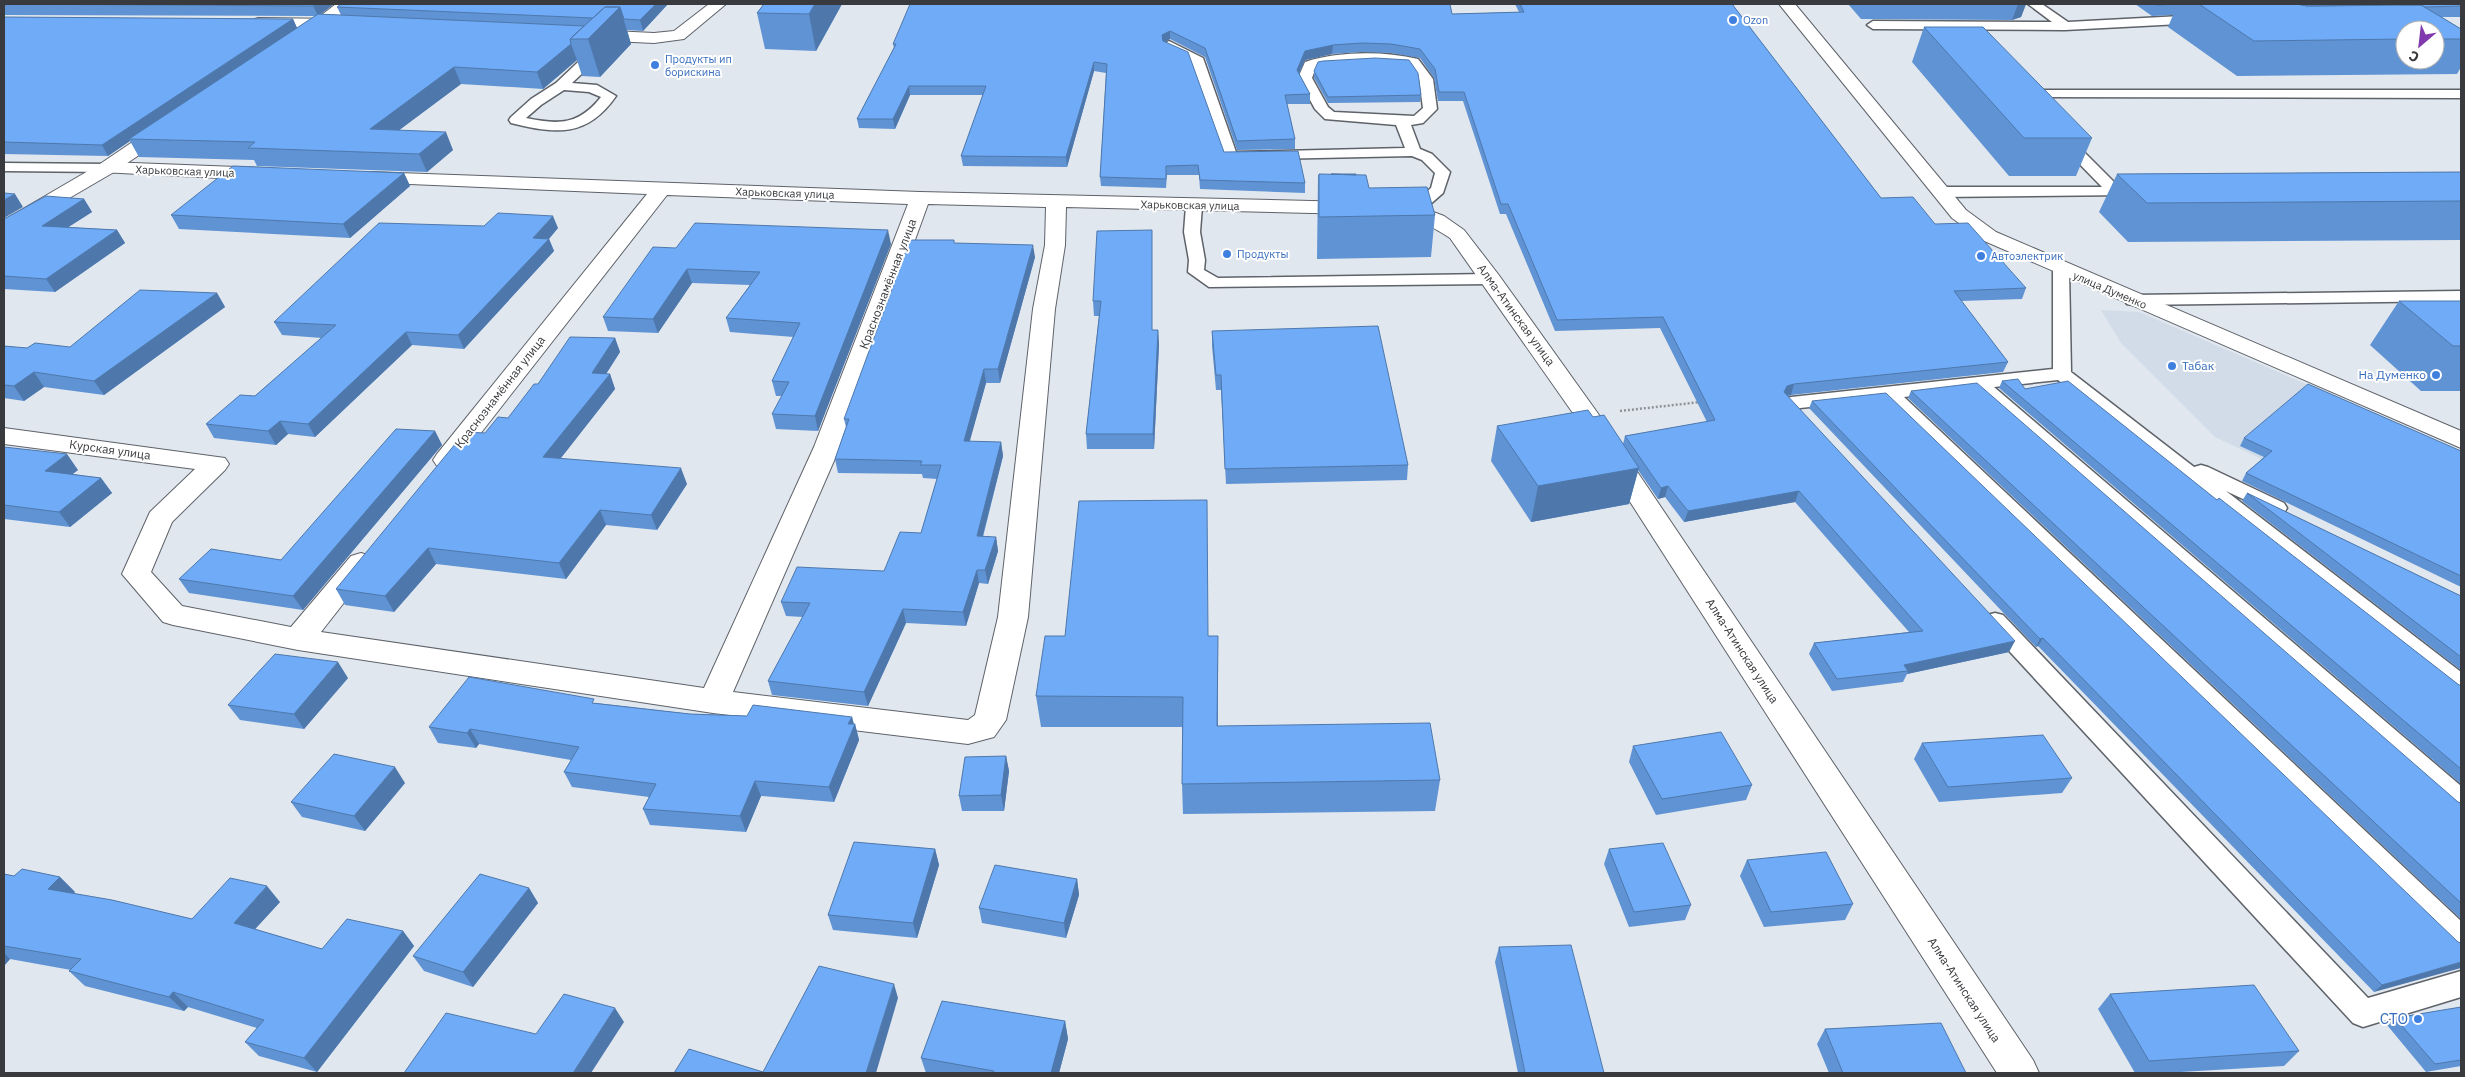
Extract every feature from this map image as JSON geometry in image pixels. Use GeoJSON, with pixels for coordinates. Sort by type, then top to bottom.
{"type":"FeatureCollection","features":[{"type":"Feature","properties":{"kind":"street"},"geometry":{"type":"LineString","coordinates":[[291,45],[346,4]]}},
{"type":"Feature","properties":{"kind":"street"},"geometry":{"type":"LineString","coordinates":[[575,34],[678,36],[718,4]]}},
{"type":"Feature","properties":{"kind":"street","name":"улица Думенко"},"geometry":{"type":"LineString","coordinates":[[1787,4],[1940,192],[1959,214],[1974,226],[2005,244],[2061,269],[2461,440]]}},
{"type":"Feature","properties":{"kind":"street"},"geometry":{"type":"LineString","coordinates":[[243,23],[361,25]]}},
{"type":"Feature","properties":{"kind":"street","name":"Харьковская улица"},"geometry":{"type":"LineString","coordinates":[[4,228],[106,168],[179,120]]}},
{"type":"Feature","properties":{"kind":"street","name":"Харьковская улица"},"geometry":{"type":"LineString","coordinates":[[106,168],[285,175]]}},
{"type":"Feature","properties":{"kind":"street","name":"Харьковская улица"},"geometry":{"type":"LineString","coordinates":[[354,178],[920,198],[1380,209],[1413,211],[1436,220],[1457,234]]}},
{"type":"Feature","properties":{"kind":"street","name":"Краснознамённая улица"},"geometry":{"type":"LineString","coordinates":[[428,481],[661,189]]}},
{"type":"Feature","properties":{"kind":"street","name":"Краснознамённая улица"},"geometry":{"type":"LineString","coordinates":[[713,701],[827,447],[920,198]]}},
{"type":"Feature","properties":{"kind":"street"},"geometry":{"type":"LineString","coordinates":[[298,639],[713,701],[968,732],[983,728],[990,720],[1013,617],[1044,309],[1055,245],[1056,202]]}},
{"type":"Feature","properties":{"kind":"street","name":"Алма-Атинская улица"},"geometry":{"type":"LineString","coordinates":[[1457,234],[1590,420],[2019,1073]]}},
{"type":"Feature","properties":{"kind":"street","name":"Курская улица"},"geometry":{"type":"LineString","coordinates":[[4,436],[216,464],[160,518],[136,574],[173,615],[298,639]]}},
{"type":"Feature","properties":{"kind":"street"},"geometry":{"type":"LineString","coordinates":[[298,639],[373,549]]}},
{"type":"Feature","properties":{"kind":"lane"},"geometry":{"type":"LineString","coordinates":[[2034,4],[2065,26]]}},
{"type":"Feature","properties":{"kind":"lane"},"geometry":{"type":"LineString","coordinates":[[1873,25],[2065,26],[2213,18]]}},
{"type":"Feature","properties":{"kind":"lane"},"geometry":{"type":"LineString","coordinates":[[561,86],[592,88],[609,96],[601,109],[586,121],[553,128],[516,120],[536,102],[561,86],[614,36]]}},
{"type":"Feature","properties":{"kind":"lane"},"geometry":{"type":"LineString","coordinates":[[1170,45],[1196,58],[1230,157],[1414,152],[1427,157],[1443,172],[1438,190],[1413,211]]}},
{"type":"Feature","properties":{"kind":"lane"},"geometry":{"type":"LineString","coordinates":[[1389,59],[1413,62],[1426,79],[1430,109],[1418,120],[1402,121],[1330,116],[1322,109],[1305,78],[1310,65],[1318,61],[1344,60],[1389,59]]}},
{"type":"Feature","properties":{"kind":"lane"},"geometry":{"type":"LineString","coordinates":[[2033,108],[2019,94],[2461,94]]}},
{"type":"Feature","properties":{"kind":"lane"},"geometry":{"type":"LineString","coordinates":[[1402,121],[1414,152]]}},
{"type":"Feature","properties":{"kind":"lane"},"geometry":{"type":"LineString","coordinates":[[2054,129],[2115,192]]}},
{"type":"Feature","properties":{"kind":"lane","name":"Харьковская улица"},"geometry":{"type":"LineString","coordinates":[[4,168],[106,168]]}},
{"type":"Feature","properties":{"kind":"lane"},"geometry":{"type":"LineString","coordinates":[[1940,192],[2135,192]]}},
{"type":"Feature","properties":{"kind":"lane"},"geometry":{"type":"LineString","coordinates":[[1194,206],[1192,232],[1197,260],[1196,272],[1215,283],[1490,279]]}},
{"type":"Feature","properties":{"kind":"lane"},"geometry":{"type":"LineString","coordinates":[[2061,269],[2062,374]]}},
{"type":"Feature","properties":{"kind":"lane"},"geometry":{"type":"LineString","coordinates":[[2132,300],[2461,296]]}},
{"type":"Feature","properties":{"kind":"lane"},"geometry":{"type":"LineString","coordinates":[[1812,424],[1791,403],[2062,374],[2461,685]]}},
{"type":"Feature","properties":{"kind":"lane"},"geometry":{"type":"LineString","coordinates":[[1978,383],[2461,801]]}},
{"type":"Feature","properties":{"kind":"lane"},"geometry":{"type":"LineString","coordinates":[[1888,392],[2461,939]]}},
{"type":"Feature","properties":{"kind":"lane"},"geometry":{"type":"LineString","coordinates":[[2161,451],[2293,516]]}},
{"type":"Feature","properties":{"kind":"lane"},"geometry":{"type":"LineString","coordinates":[[1982,606],[2363,1013],[2461,984]]}},
{"type":"Feature","properties":{"kind":"shaded area"},"geometry":{"type":"Polygon","coordinates":[[[2101,310],[2139,312],[2461,451],[2461,553],[2215,437],[2121,343],[2101,310]]]}},
{"type":"Feature","properties":{"kind":"building"},"geometry":{"type":"Polygon","coordinates":[[[4,4],[316,4],[313,6],[4,4]]]}},
{"type":"Feature","properties":{"kind":"building"},"geometry":{"type":"Polygon","coordinates":[[[341,4],[656,4],[640,20],[624,19],[620,7],[605,7],[593,18],[337,7],[341,4]]]}},
{"type":"Feature","properties":{"kind":"building"},"geometry":{"type":"Polygon","coordinates":[[[764,4],[815,4],[809,14],[757,13],[764,4]]]}},
{"type":"Feature","properties":{"kind":"building"},"geometry":{"type":"Polygon","coordinates":[[[910,4],[1450,4],[1452,14],[1524,12],[1520,4],[1732,4],[1881,198],[1913,197],[1935,224],[1968,223],[2026,288],[1954,291],[2008,362],[1794,384],[1787,386],[1784,392],[2015,641],[1904,665],[1908,671],[1837,679],[1814,643],[1923,631],[1799,491],[1688,511],[1668,486],[1661,488],[1625,436],[1715,420],[1663,317],[1557,320],[1508,204],[1501,204],[1464,92],[1439,92],[1435,69],[1420,49],[1391,44],[1362,43],[1333,45],[1305,51],[1297,70],[1310,94],[1285,95],[1295,139],[1237,141],[1205,48],[1170,31],[1162,35],[1163,41],[1188,52],[1224,152],[1298,151],[1305,183],[1200,180],[1198,165],[1166,166],[1166,179],[1100,177],[1107,64],[1094,62],[1066,157],[961,156],[986,86],[909,86],[893,119],[857,119],[896,44],[893,44],[910,4]]]}},
{"type":"Feature","properties":{"kind":"building"},"geometry":{"type":"Polygon","coordinates":[[[2199,4],[2297,4],[2307,6],[2421,5],[2461,29],[2461,39],[2445,39],[2445,20],[2395,20],[2395,39],[2254,41],[2199,4]]]}},
{"type":"Feature","properties":{"kind":"building"},"geometry":{"type":"Polygon","coordinates":[[[2297,4],[2379,4],[2381,5],[2307,6],[2297,4]]]}},
{"type":"Feature","properties":{"kind":"building"},"geometry":{"type":"Polygon","coordinates":[[[2400,4],[2461,4],[2461,6],[2425,7],[2421,5],[2400,4]]]}},
{"type":"Feature","properties":{"kind":"building"},"geometry":{"type":"Polygon","coordinates":[[[605,7],[620,7],[588,39],[570,39],[605,7]]]}},
{"type":"Feature","properties":{"kind":"building"},"geometry":{"type":"Polygon","coordinates":[[[318,14],[584,26],[570,39],[571,44],[537,72],[454,67],[370,129],[446,132],[419,154],[248,148],[255,142],[129,139],[318,14]]]}},
{"type":"Feature","properties":{"kind":"building"},"geometry":{"type":"Polygon","coordinates":[[[4,17],[293,19],[102,145],[4,142],[4,17]]]}},
{"type":"Feature","properties":{"kind":"building"},"geometry":{"type":"Polygon","coordinates":[[[1924,27],[1983,27],[2092,138],[2024,138],[1924,27]]]}},
{"type":"Feature","properties":{"kind":"building"},"geometry":{"type":"Polygon","coordinates":[[[1375,58],[1409,60],[1418,73],[1421,95],[1328,97],[1314,71],[1318,62],[1375,58]]]}},
{"type":"Feature","properties":{"kind":"building"},"geometry":{"type":"Polygon","coordinates":[[[233,166],[404,173],[343,224],[171,215],[233,166]]]}},
{"type":"Feature","properties":{"kind":"building"},"geometry":{"type":"Polygon","coordinates":[[[2461,172],[2461,201],[2147,203],[2117,174],[2461,172]]]}},
{"type":"Feature","properties":{"kind":"building"},"geometry":{"type":"Polygon","coordinates":[[[1319,174],[1366,175],[1369,188],[1427,187],[1435,215],[1319,217],[1319,174]]]}},
{"type":"Feature","properties":{"kind":"building"},"geometry":{"type":"Polygon","coordinates":[[[4,193],[15,194],[4,200],[4,193]]]}},
{"type":"Feature","properties":{"kind":"building"},"geometry":{"type":"Polygon","coordinates":[[[46,196],[84,199],[42,226],[117,230],[46,279],[4,276],[4,219],[46,196]]]}},
{"type":"Feature","properties":{"kind":"building"},"geometry":{"type":"Polygon","coordinates":[[[498,213],[553,216],[533,238],[549,239],[458,335],[406,332],[308,424],[280,421],[268,431],[206,424],[240,395],[255,396],[336,325],[274,322],[379,223],[484,226],[498,213]]]}},
{"type":"Feature","properties":{"kind":"building"},"geometry":{"type":"Polygon","coordinates":[[[695,223],[888,230],[815,416],[772,414],[789,382],[772,381],[800,323],[726,318],[760,272],[687,269],[653,319],[603,317],[653,247],[676,248],[695,223]]]}},
{"type":"Feature","properties":{"kind":"building"},"geometry":{"type":"Polygon","coordinates":[[[1152,230],[1152,330],[1158,330],[1153,434],[1086,434],[1101,301],[1093,301],[1097,231],[1152,230]]]}},
{"type":"Feature","properties":{"kind":"building"},"geometry":{"type":"Polygon","coordinates":[[[910,240],[954,240],[954,243],[1033,245],[998,369],[984,369],[964,441],[1001,442],[977,536],[996,537],[985,570],[977,570],[963,612],[903,609],[864,692],[768,681],[810,603],[781,602],[797,567],[884,571],[900,532],[921,533],[941,465],[920,465],[922,461],[835,459],[849,419],[844,419],[910,240]]]}},
{"type":"Feature","properties":{"kind":"building"},"geometry":{"type":"Polygon","coordinates":[[[140,290],[217,293],[94,381],[34,372],[14,386],[4,385],[4,346],[27,348],[35,343],[70,347],[140,290]]]}},
{"type":"Feature","properties":{"kind":"building"},"geometry":{"type":"Polygon","coordinates":[[[2399,301],[2461,301],[2461,346],[2453,346],[2399,301]]]}},
{"type":"Feature","properties":{"kind":"building"},"geometry":{"type":"Polygon","coordinates":[[[1378,326],[1408,465],[1225,469],[1221,375],[1216,375],[1212,331],[1378,326]]]}},
{"type":"Feature","properties":{"kind":"building"},"geometry":{"type":"Polygon","coordinates":[[[570,337],[615,338],[592,373],[610,374],[543,457],[681,468],[651,515],[600,510],[559,563],[428,548],[385,596],[336,589],[465,432],[485,433],[498,417],[508,418],[534,384],[538,384],[570,337]]]}},
{"type":"Feature","properties":{"kind":"building"},"geometry":{"type":"Polygon","coordinates":[[[2018,379],[2025,389],[2068,381],[2217,500],[2219,498],[2461,685],[2461,769],[2002,381],[2018,379]]]}},
{"type":"Feature","properties":{"kind":"building"},"geometry":{"type":"Polygon","coordinates":[[[1977,383],[2461,803],[2461,903],[1911,391],[1977,383]]]}},
{"type":"Feature","properties":{"kind":"building"},"geometry":{"type":"Polygon","coordinates":[[[2308,384],[2461,451],[2461,576],[2246,473],[2272,451],[2244,438],[2308,384]]]}},
{"type":"Feature","properties":{"kind":"building"},"geometry":{"type":"Polygon","coordinates":[[[1886,393],[2461,943],[2461,962],[2382,985],[2043,638],[2040,639],[1812,401],[1886,393]]]}},
{"type":"Feature","properties":{"kind":"building"},"geometry":{"type":"Polygon","coordinates":[[[1588,410],[1593,417],[1604,415],[1639,468],[1538,486],[1497,426],[1588,410]]]}},
{"type":"Feature","properties":{"kind":"building"},"geometry":{"type":"Polygon","coordinates":[[[396,429],[435,431],[293,596],[179,579],[211,549],[281,560],[396,429]]]}},
{"type":"Feature","properties":{"kind":"building"},"geometry":{"type":"Polygon","coordinates":[[[4,447],[67,454],[45,471],[101,478],[59,512],[4,505],[4,447]]]}},
{"type":"Feature","properties":{"kind":"building"},"geometry":{"type":"Polygon","coordinates":[[[2247,493],[2461,596],[2461,657],[2247,493]]]}},
{"type":"Feature","properties":{"kind":"building"},"geometry":{"type":"Polygon","coordinates":[[[1207,500],[1208,636],[1218,636],[1217,726],[1430,723],[1440,780],[1182,784],[1183,697],[1036,696],[1045,636],[1065,636],[1079,501],[1207,500]]]}},
{"type":"Feature","properties":{"kind":"building"},"geometry":{"type":"Polygon","coordinates":[[[275,654],[338,662],[294,714],[228,705],[275,654]]]}},
{"type":"Feature","properties":{"kind":"building"},"geometry":{"type":"Polygon","coordinates":[[[469,677],[594,699],[592,703],[690,714],[747,716],[753,705],[852,717],[848,724],[855,724],[829,787],[755,781],[740,816],[643,809],[656,784],[564,772],[579,747],[470,729],[467,733],[429,727],[469,677]]]}},
{"type":"Feature","properties":{"kind":"building"},"geometry":{"type":"Polygon","coordinates":[[[1721,732],[1752,785],[1662,799],[1633,746],[1721,732]]]}},
{"type":"Feature","properties":{"kind":"building"},"geometry":{"type":"Polygon","coordinates":[[[2043,735],[2072,778],[1948,787],[1922,743],[2043,735]]]}},
{"type":"Feature","properties":{"kind":"building"},"geometry":{"type":"Polygon","coordinates":[[[334,754],[395,767],[354,816],[291,802],[334,754]]]}},
{"type":"Feature","properties":{"kind":"building"},"geometry":{"type":"Polygon","coordinates":[[[1006,756],[1001,795],[959,796],[965,757],[1006,756]]]}},
{"type":"Feature","properties":{"kind":"building"},"geometry":{"type":"Polygon","coordinates":[[[854,842],[935,849],[913,923],[828,915],[854,842]]]}},
{"type":"Feature","properties":{"kind":"building"},"geometry":{"type":"Polygon","coordinates":[[[1663,843],[1691,905],[1634,912],[1609,849],[1663,843]]]}},
{"type":"Feature","properties":{"kind":"building"},"geometry":{"type":"Polygon","coordinates":[[[1826,852],[1853,904],[1771,912],[1747,860],[1826,852]]]}},
{"type":"Feature","properties":{"kind":"building"},"geometry":{"type":"Polygon","coordinates":[[[995,865],[1077,879],[1064,923],[979,908],[995,865]]]}},
{"type":"Feature","properties":{"kind":"building"},"geometry":{"type":"Polygon","coordinates":[[[22,869],[60,877],[48,889],[112,900],[192,919],[230,878],[267,886],[234,923],[322,949],[347,919],[403,931],[304,1058],[245,1042],[264,1020],[173,992],[169,997],[69,971],[81,959],[4,946],[4,874],[14,876],[22,869]]]}},
{"type":"Feature","properties":{"kind":"building"},"geometry":{"type":"Polygon","coordinates":[[[480,874],[529,888],[463,972],[413,956],[480,874]]]}},
{"type":"Feature","properties":{"kind":"building"},"geometry":{"type":"Polygon","coordinates":[[[1571,945],[1604,1073],[1525,1073],[1499,947],[1571,945]]]}},
{"type":"Feature","properties":{"kind":"building"},"geometry":{"type":"Polygon","coordinates":[[[819,966],[894,984],[866,1073],[674,1073],[689,1049],[763,1072],[819,966]]]}},
{"type":"Feature","properties":{"kind":"building"},"geometry":{"type":"Polygon","coordinates":[[[2254,985],[2299,1051],[2149,1061],[2110,994],[2254,985]]]}},
{"type":"Feature","properties":{"kind":"building"},"geometry":{"type":"Polygon","coordinates":[[[564,994],[615,1008],[573,1073],[404,1073],[446,1013],[536,1034],[564,994]]]}},
{"type":"Feature","properties":{"kind":"building"},"geometry":{"type":"Polygon","coordinates":[[[942,1001],[1065,1021],[1051,1073],[993,1073],[994,1071],[921,1058],[942,1001]]]}},
{"type":"Feature","properties":{"kind":"building"},"geometry":{"type":"Polygon","coordinates":[[[2461,1007],[2461,1060],[2435,1064],[2395,1018],[2461,1007]]]}},
{"type":"Feature","properties":{"kind":"building"},"geometry":{"type":"Polygon","coordinates":[[[1941,1023],[1966,1073],[1843,1073],[1825,1029],[1941,1023]]]}},
{"type":"Feature","properties":{"kind":"place","name":"Ozon"},"geometry":{"type":"Point","coordinates":[1733,20]}},
{"type":"Feature","properties":{"kind":"place","name":"Продукты ип борискина"},"geometry":{"type":"Point","coordinates":[655,65]}},
{"type":"Feature","properties":{"kind":"place","name":"Продукты"},"geometry":{"type":"Point","coordinates":[1227,254]}},
{"type":"Feature","properties":{"kind":"place","name":"Автоэлектрик"},"geometry":{"type":"Point","coordinates":[1981,256]}},
{"type":"Feature","properties":{"kind":"place","name":"Табак"},"geometry":{"type":"Point","coordinates":[2172,366]}},
{"type":"Feature","properties":{"kind":"place","name":"На Думенко"},"geometry":{"type":"Point","coordinates":[2436,375]}},
{"type":"Feature","properties":{"kind":"place","name":"СТО"},"geometry":{"type":"Point","coordinates":[2418,1019]}}]}
